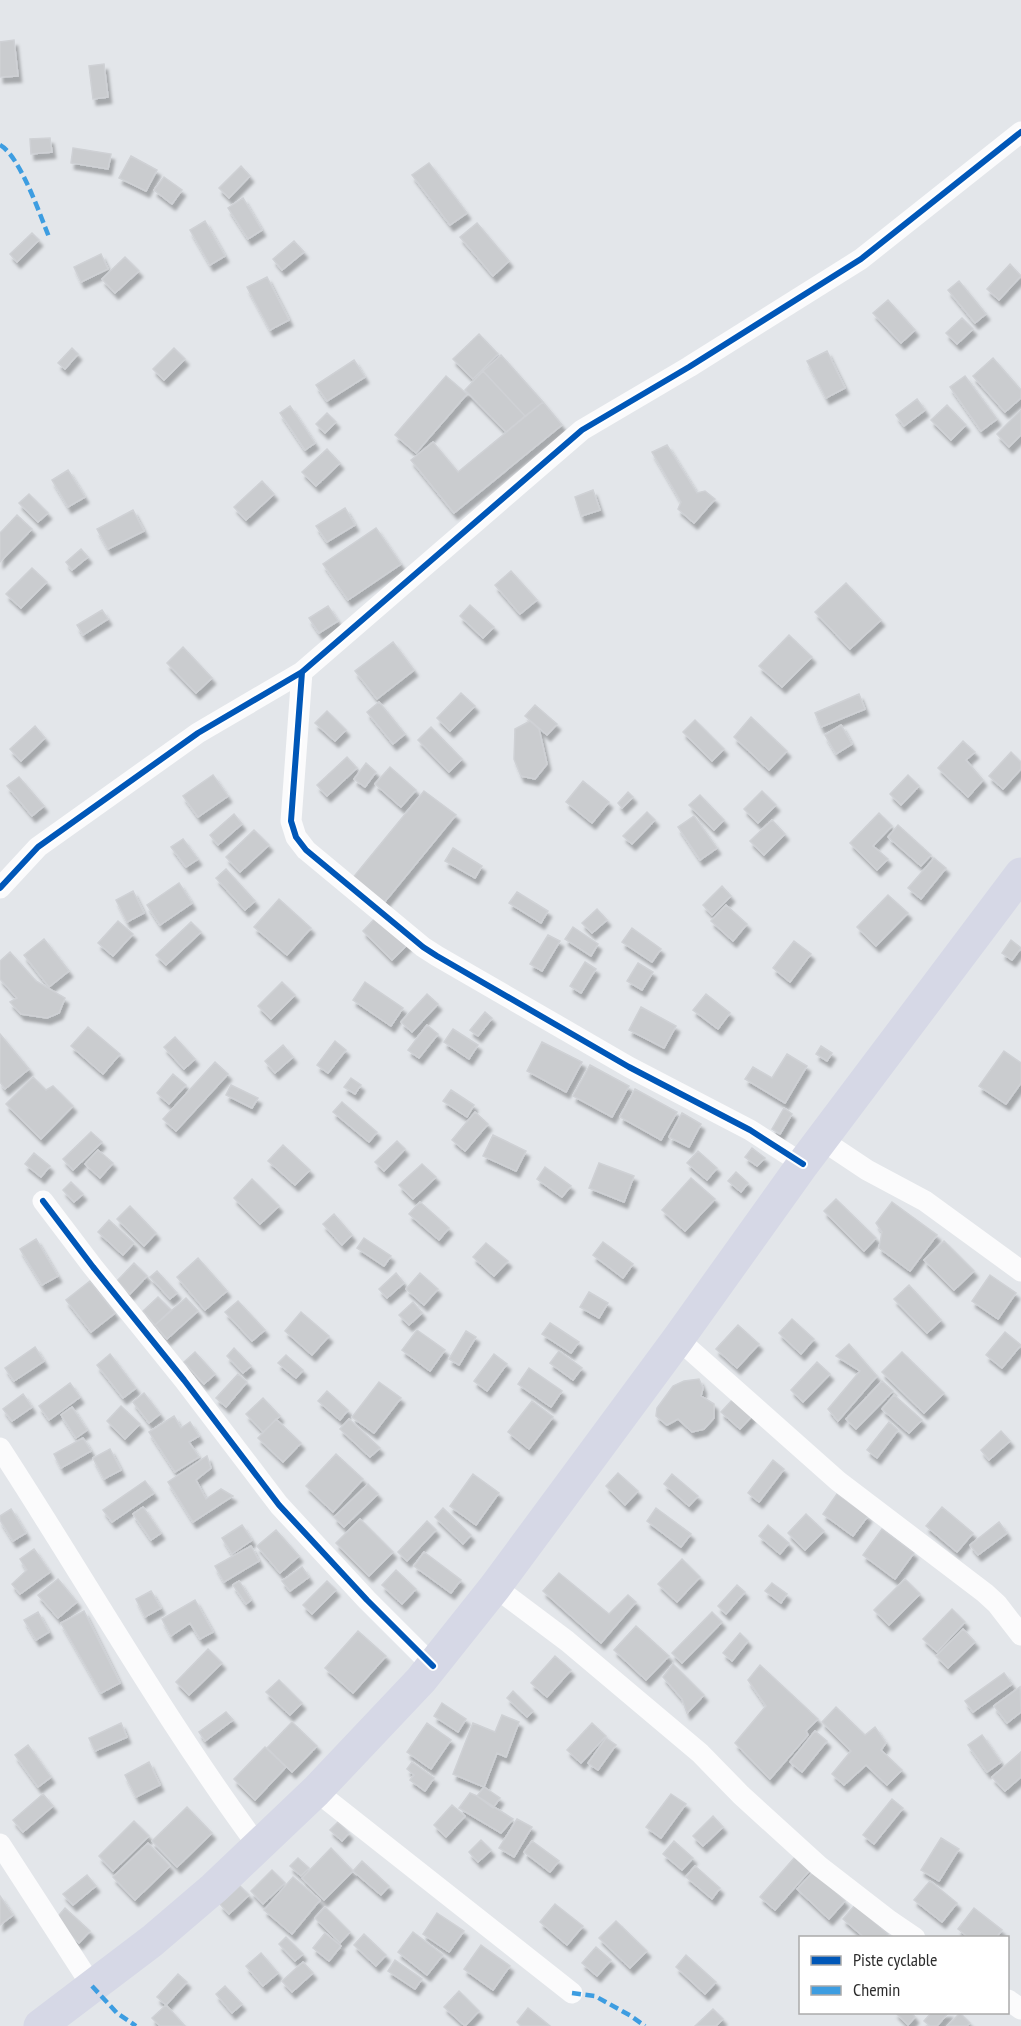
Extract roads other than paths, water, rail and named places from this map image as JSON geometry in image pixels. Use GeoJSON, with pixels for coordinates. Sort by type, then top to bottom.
{"type":"FeatureCollection","features":[{"type":"Feature","properties":{"kind":"main road"},"geometry":{"type":"LineString","coordinates":[[40,2026],[152,1941],[214,1888],[316,1791],[433,1666],[495,1587],[813,1152],[1021,874]]}},
{"type":"Feature","properties":{"kind":"street"},"geometry":{"type":"LineString","coordinates":[[0,888],[38,847],[198,733],[302,672],[582,430],[689,368],[861,259],[1021,132]]}},
{"type":"Feature","properties":{"kind":"street"},"geometry":{"type":"LineString","coordinates":[[302,672],[291,821],[296,837],[306,850],[437,956],[629,1067],[750,1130],[867,1170],[925,1201],[1021,1271]]}},
{"type":"Feature","properties":{"kind":"street"},"geometry":{"type":"LineString","coordinates":[[43,1201],[184,1380],[279,1506],[433,1666]]}},
{"type":"Feature","properties":{"kind":"street"},"geometry":{"type":"LineString","coordinates":[[678,1339],[838,1481],[985,1593],[997,1604],[1021,1635]]}},
{"type":"Feature","properties":{"kind":"street"},"geometry":{"type":"LineString","coordinates":[[0,1448],[224,1800],[258,1846]]}},
{"type":"Feature","properties":{"kind":"street"},"geometry":{"type":"LineString","coordinates":[[495,1587],[567,1641],[700,1753],[741,1795],[819,1866],[912,1936]]}},
{"type":"Feature","properties":{"kind":"street"},"geometry":{"type":"LineString","coordinates":[[316,1791],[572,1993]]}},
{"type":"Feature","properties":{"kind":"street"},"geometry":{"type":"LineString","coordinates":[[0,1844],[92,1986]]}}]}
